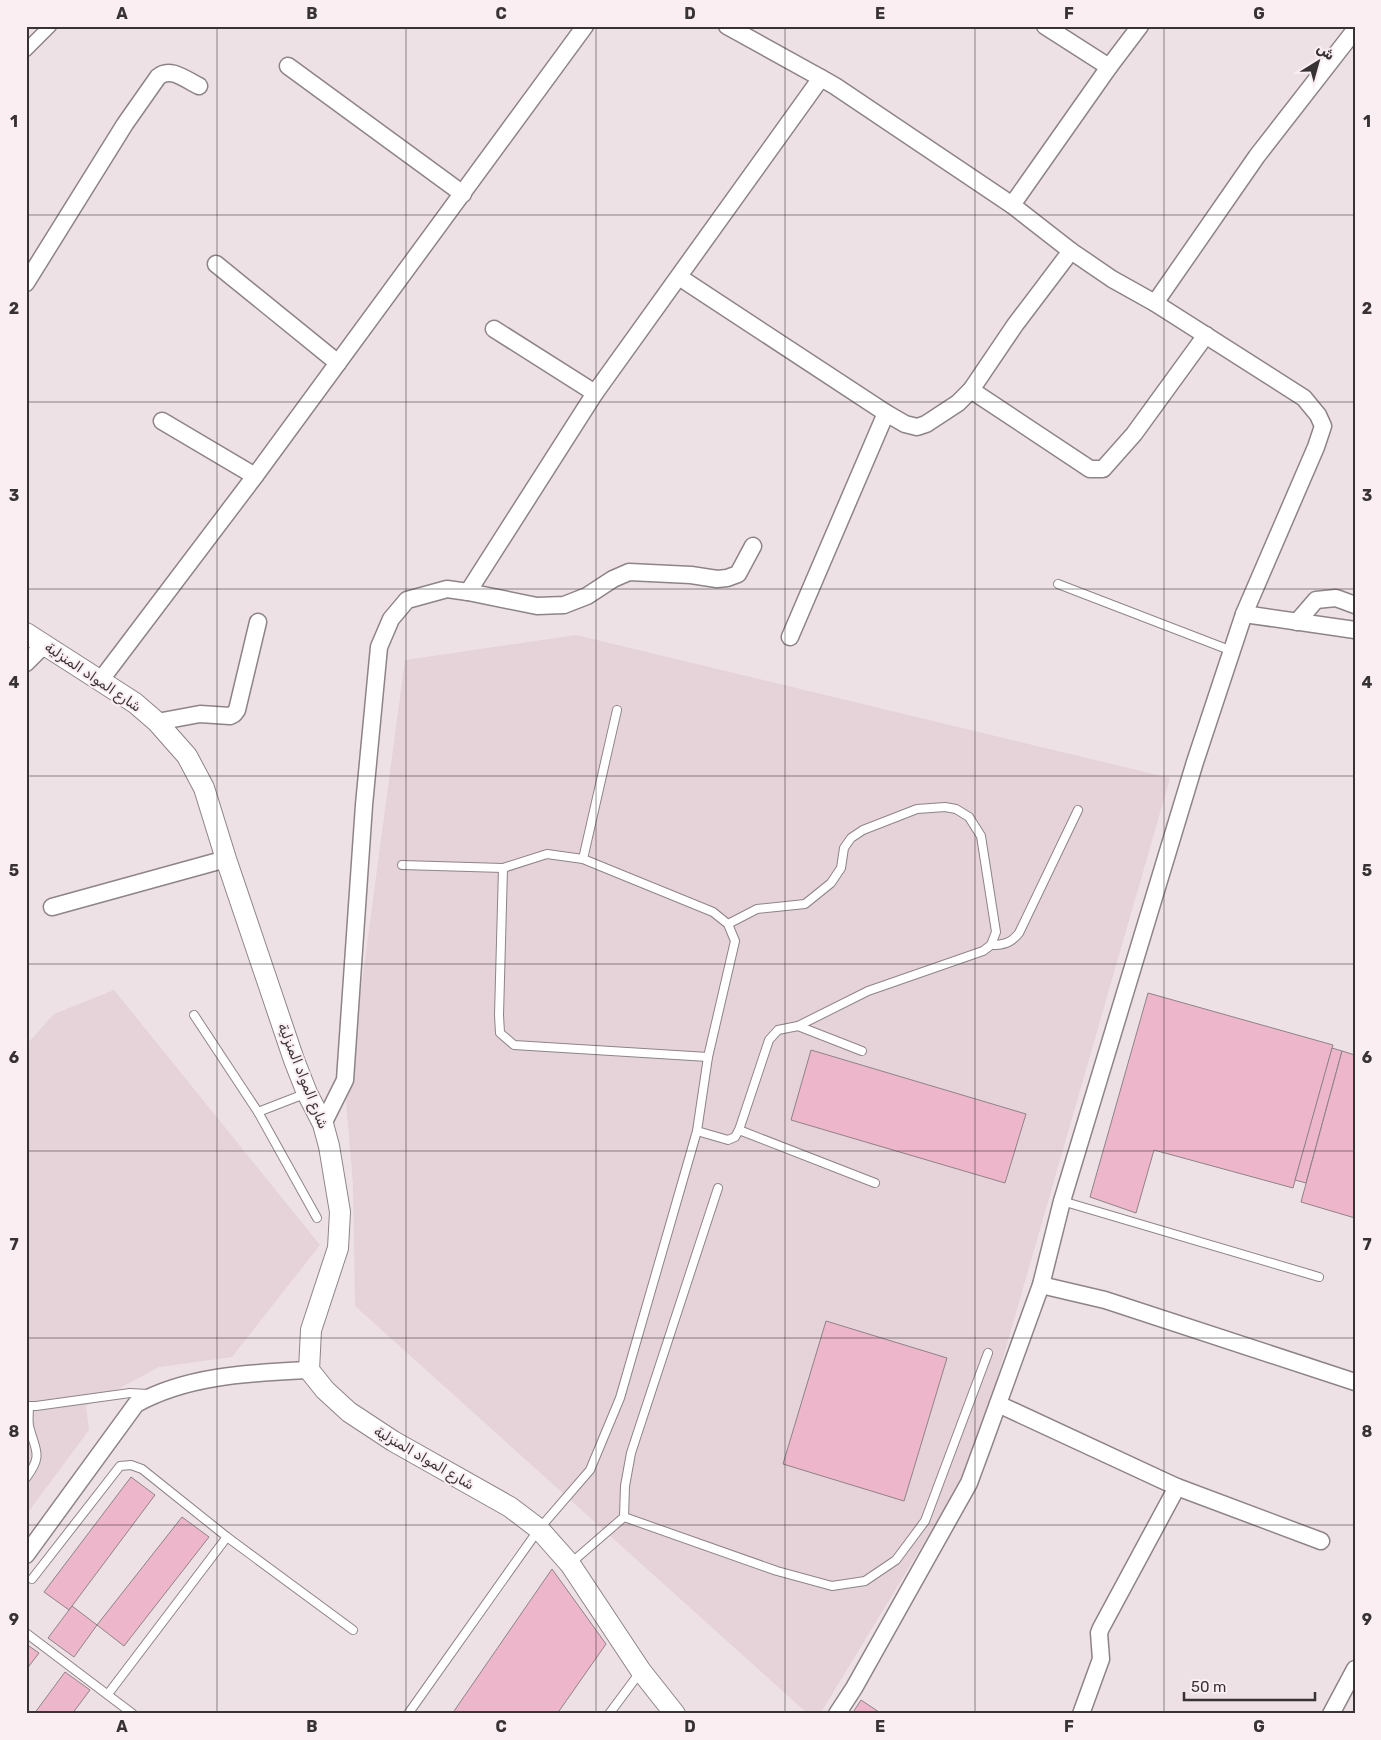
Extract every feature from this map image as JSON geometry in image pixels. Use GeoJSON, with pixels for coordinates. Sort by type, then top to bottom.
{"type":"FeatureCollection","features":[{"type":"Feature","properties":{"kind":"street"},"geometry":{"type":"LineString","coordinates":[[26,50],[50,26]]}},
{"type":"Feature","properties":{"kind":"street"},"geometry":{"type":"LineString","coordinates":[[100,681],[255,476],[585,26]]}},
{"type":"Feature","properties":{"kind":"street"},"geometry":{"type":"LineString","coordinates":[[727,26],[835,86],[1012,205],[1071,251],[1112,279],[1155,303],[1304,398],[1318,415],[1323,426],[1316,447],[1244,614],[1195,762],[1062,1201],[1041,1285],[969,1483],[854,1688],[837,1714]]}},
{"type":"Feature","properties":{"kind":"street"},"geometry":{"type":"LineString","coordinates":[[1045,26],[1109,67]]}},
{"type":"Feature","properties":{"kind":"street"},"geometry":{"type":"LineString","coordinates":[[1012,205],[1140,26]]}},
{"type":"Feature","properties":{"kind":"street"},"geometry":{"type":"LineString","coordinates":[[1155,303],[1257,156],[1355,30]]}},
{"type":"Feature","properties":{"kind":"street"},"geometry":{"type":"LineString","coordinates":[[288,66],[462,194]]}},
{"type":"Feature","properties":{"kind":"street"},"geometry":{"type":"LineString","coordinates":[[26,283],[125,124],[162,72],[170,72],[199,86]]}},
{"type":"Feature","properties":{"kind":"street"},"geometry":{"type":"LineString","coordinates":[[468,592],[595,393],[821,78]]}},
{"type":"Feature","properties":{"kind":"street"},"geometry":{"type":"LineString","coordinates":[[679,277],[886,413],[905,424],[917,427],[926,424],[958,404],[971,390],[1015,325],[1071,251]]}},
{"type":"Feature","properties":{"kind":"street"},"geometry":{"type":"LineString","coordinates":[[216,264],[338,363]]}},
{"type":"Feature","properties":{"kind":"street"},"geometry":{"type":"LineString","coordinates":[[494,329],[595,393]]}},
{"type":"Feature","properties":{"kind":"street"},"geometry":{"type":"LineString","coordinates":[[971,390],[1090,469],[1103,469],[1134,434],[1206,335]]}},
{"type":"Feature","properties":{"kind":"street"},"geometry":{"type":"LineString","coordinates":[[790,637],[886,413]]}},
{"type":"Feature","properties":{"kind":"street"},"geometry":{"type":"LineString","coordinates":[[162,420],[255,476]]}},
{"type":"Feature","properties":{"kind":"street"},"geometry":{"type":"LineString","coordinates":[[323,1124],[345,1080],[364,805],[378,647],[390,619],[407,600],[447,589],[537,606],[564,605],[587,596],[612,579],[629,572],[727,578],[738,574],[753,546]]}},
{"type":"Feature","properties":{"kind":"street"},"geometry":{"type":"LineString","coordinates":[[1296,622],[1316,600],[1336,598],[1355,605]]}},
{"type":"Feature","properties":{"kind":"street"},"geometry":{"type":"LineString","coordinates":[[1244,614],[1355,630]]}},
{"type":"Feature","properties":{"kind":"street"},"geometry":{"type":"LineString","coordinates":[[157,722],[200,714],[230,716],[234,714],[237,710],[258,622]]}},
{"type":"Feature","properties":{"kind":"street","name":"شارع المواد المنزلية"},"geometry":{"type":"LineString","coordinates":[[26,633],[135,703],[157,722],[186,756],[204,788],[226,859],[306,1093],[323,1124],[329,1146],[340,1212],[338,1248],[311,1330],[309,1370],[325,1390],[361,1420],[392,1440],[510,1507],[539,1529],[570,1564],[641,1671],[674,1714]]}},
{"type":"Feature","properties":{"kind":"street"},"geometry":{"type":"LineString","coordinates":[[26,663],[44,645]]}},
{"type":"Feature","properties":{"kind":"street"},"geometry":{"type":"LineString","coordinates":[[52,907],[226,859]]}},
{"type":"Feature","properties":{"kind":"street"},"geometry":{"type":"LineString","coordinates":[[1041,1285],[1122,1305],[1355,1382]]}},
{"type":"Feature","properties":{"kind":"street"},"geometry":{"type":"LineString","coordinates":[[26,1555],[136,1404],[155,1394],[195,1382],[247,1374],[309,1370]]}},
{"type":"Feature","properties":{"kind":"street"},"geometry":{"type":"LineString","coordinates":[[998,1404],[1177,1486],[1321,1541]]}},
{"type":"Feature","properties":{"kind":"street"},"geometry":{"type":"LineString","coordinates":[[1081,1714],[1101,1659],[1099,1633],[1101,1628],[1177,1486]]}},
{"type":"Feature","properties":{"kind":"street"},"geometry":{"type":"LineString","coordinates":[[1331,1714],[1355,1669]]}},
{"type":"Feature","properties":{"kind":"lane"},"geometry":{"type":"LineString","coordinates":[[1058,584],[1232,651]]}},
{"type":"Feature","properties":{"kind":"lane"},"geometry":{"type":"LineString","coordinates":[[583,859],[617,710]]}},
{"type":"Feature","properties":{"kind":"lane"},"geometry":{"type":"LineString","coordinates":[[696,1131],[728,1140],[735,1137],[770,1040],[778,1030],[798,1026],[868,991],[983,951],[991,945],[996,932],[981,836],[969,817],[956,809],[945,807],[917,809],[863,830],[851,838],[844,848],[841,868],[830,883],[805,904],[757,909],[728,924]]}},
{"type":"Feature","properties":{"kind":"lane"},"geometry":{"type":"LineString","coordinates":[[991,945],[1002,945],[1012,941],[1020,933],[1078,810]]}},
{"type":"Feature","properties":{"kind":"lane"},"geometry":{"type":"LineString","coordinates":[[402,866],[503,868],[548,854],[583,859],[713,912],[728,924],[735,941],[708,1057],[696,1131],[620,1398],[590,1470],[539,1529],[408,1714]]}},
{"type":"Feature","properties":{"kind":"lane"},"geometry":{"type":"LineString","coordinates":[[503,868],[500,1033],[514,1045],[708,1057]]}},
{"type":"Feature","properties":{"kind":"lane"},"geometry":{"type":"LineString","coordinates":[[194,1015],[258,1112],[317,1218]]}},
{"type":"Feature","properties":{"kind":"lane"},"geometry":{"type":"LineString","coordinates":[[798,1026],[862,1051]]}},
{"type":"Feature","properties":{"kind":"lane"},"geometry":{"type":"LineString","coordinates":[[258,1112],[306,1093]]}},
{"type":"Feature","properties":{"kind":"lane"},"geometry":{"type":"LineString","coordinates":[[739,1130],[875,1183]]}},
{"type":"Feature","properties":{"kind":"lane"},"geometry":{"type":"LineString","coordinates":[[570,1564],[624,1517],[625,1486],[630,1453],[718,1188]]}},
{"type":"Feature","properties":{"kind":"lane"},"geometry":{"type":"LineString","coordinates":[[1062,1201],[1319,1277]]}},
{"type":"Feature","properties":{"kind":"lane"},"geometry":{"type":"LineString","coordinates":[[624,1517],[777,1571],[832,1586],[865,1580],[896,1560],[925,1520],[988,1353]]}},
{"type":"Feature","properties":{"kind":"lane"},"geometry":{"type":"LineString","coordinates":[[26,1478],[35,1467],[38,1455],[28,1426],[27,1406],[130,1393],[155,1394]]}},
{"type":"Feature","properties":{"kind":"lane"},"geometry":{"type":"LineString","coordinates":[[32,1579],[120,1466],[131,1465],[142,1469],[228,1537],[354,1630]]}},
{"type":"Feature","properties":{"kind":"lane"},"geometry":{"type":"LineString","coordinates":[[108,1694],[228,1537]]}},
{"type":"Feature","properties":{"kind":"lane"},"geometry":{"type":"LineString","coordinates":[[26,1632],[133,1714]]}},
{"type":"Feature","properties":{"kind":"lane"},"geometry":{"type":"LineString","coordinates":[[609,1714],[641,1671]]}},
{"type":"Feature","properties":{"kind":"shaded area"},"geometry":{"type":"Polygon","coordinates":[[[576,635],[1170,778],[973,1462],[820,1714],[808,1714],[355,1306],[353,1183],[346,1102],[405,660],[576,635]]]}},
{"type":"Feature","properties":{"kind":"shaded area"},"geometry":{"type":"Polygon","coordinates":[[[114,990],[320,1245],[232,1357],[159,1367],[86,1406],[89,1430],[26,1515],[26,1045],[54,1014],[114,990]]]}},
{"type":"Feature","properties":{"kind":"building"},"geometry":{"type":"Polygon","coordinates":[[[1148,993],[1333,1045],[1293,1188],[1154,1150],[1136,1213],[1090,1197],[1148,993]]]}},
{"type":"Feature","properties":{"kind":"building"},"geometry":{"type":"Polygon","coordinates":[[[1332,1048],[1342,1051],[1306,1183],[1295,1180],[1332,1048]]]}},
{"type":"Feature","properties":{"kind":"building"},"geometry":{"type":"Polygon","coordinates":[[[811,1050],[1026,1114],[1005,1183],[791,1120],[811,1050]]]}},
{"type":"Feature","properties":{"kind":"building"},"geometry":{"type":"Polygon","coordinates":[[[1342,1051],[1355,1055],[1355,1218],[1301,1202],[1342,1051]]]}},
{"type":"Feature","properties":{"kind":"building"},"geometry":{"type":"Polygon","coordinates":[[[826,1321],[947,1358],[904,1501],[783,1464],[826,1321]]]}},
{"type":"Feature","properties":{"kind":"building"},"geometry":{"type":"Polygon","coordinates":[[[131,1477],[155,1495],[69,1610],[44,1592],[131,1477]]]}},
{"type":"Feature","properties":{"kind":"building"},"geometry":{"type":"Polygon","coordinates":[[[182,1517],[209,1537],[124,1646],[97,1625],[182,1517]]]}},
{"type":"Feature","properties":{"kind":"building"},"geometry":{"type":"Polygon","coordinates":[[[552,1569],[606,1644],[557,1714],[452,1714],[552,1569]]]}},
{"type":"Feature","properties":{"kind":"building"},"geometry":{"type":"Polygon","coordinates":[[[72,1606],[97,1625],[74,1657],[48,1638],[72,1606]]]}},
{"type":"Feature","properties":{"kind":"building"},"geometry":{"type":"Polygon","coordinates":[[[26,1644],[39,1653],[26,1670],[26,1644]]]}},
{"type":"Feature","properties":{"kind":"building"},"geometry":{"type":"Polygon","coordinates":[[[65,1672],[90,1690],[72,1714],[34,1714],[65,1672]]]}},
{"type":"Feature","properties":{"kind":"building"},"geometry":{"type":"Polygon","coordinates":[[[861,1700],[882,1714],[852,1714],[861,1700]]]}}]}
